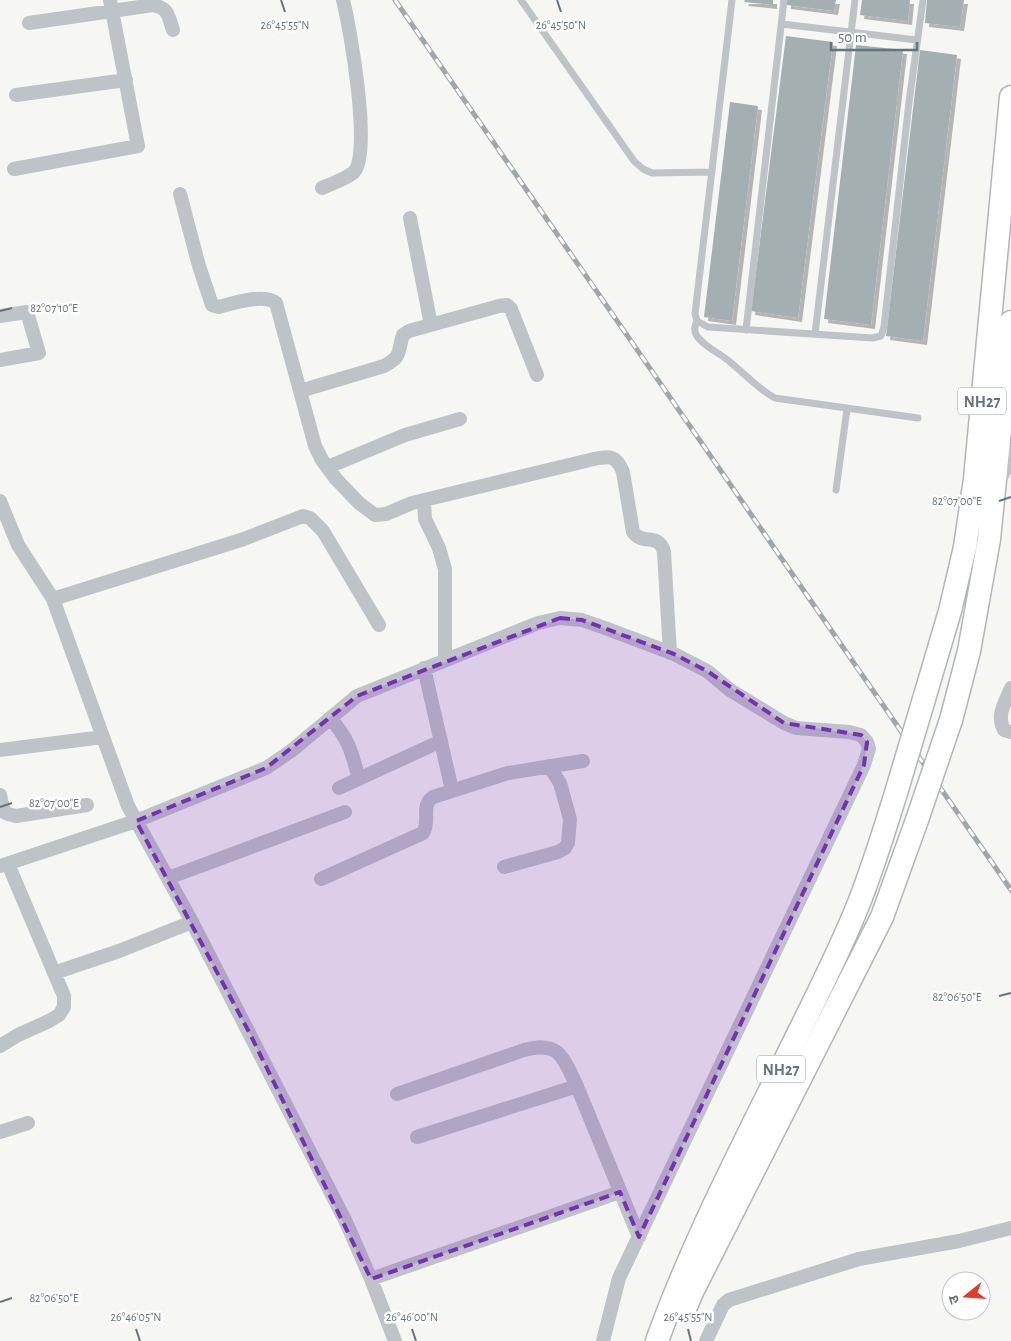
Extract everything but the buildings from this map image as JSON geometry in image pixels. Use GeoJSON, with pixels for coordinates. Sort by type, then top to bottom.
{"type":"FeatureCollection","features":[{"type":"Feature","properties":{"kind":"highway","name":"NH27"},"geometry":{"type":"LineString","coordinates":[[657,1341],[687,1264],[742,1147],[826,978],[854,915],[878,852],[924,699],[954,593],[965,546],[974,488],[1011,97]]}},
{"type":"Feature","properties":{"kind":"highway","name":"NH27"},"geometry":{"type":"LineString","coordinates":[[673,1341],[692,1290],[882,916],[951,720],[969,651],[989,539],[1011,322]]}},
{"type":"Feature","properties":{"kind":"street"},"geometry":{"type":"LineString","coordinates":[[322,188],[354,172],[359,161],[361,149],[361,125],[351,36],[343,0]]}},
{"type":"Feature","properties":{"kind":"street"},"geometry":{"type":"LineString","coordinates":[[29,23],[111,6],[153,5],[162,6],[167,12],[173,30]]}},
{"type":"Feature","properties":{"kind":"street"},"geometry":{"type":"LineString","coordinates":[[14,169],[138,146],[111,6]]}},
{"type":"Feature","properties":{"kind":"street"},"geometry":{"type":"LineString","coordinates":[[16,95],[126,80]]}},
{"type":"Feature","properties":{"kind":"street"},"geometry":{"type":"LineString","coordinates":[[180,194],[199,266],[212,305],[219,307],[264,298],[271,299],[276,303],[315,446],[336,479],[359,503],[375,515],[386,514],[412,503],[608,456],[619,463],[633,532],[642,539],[658,541],[662,544],[670,653]]}},
{"type":"Feature","properties":{"kind":"street"},"geometry":{"type":"LineString","coordinates":[[410,218],[431,325]]}},
{"type":"Feature","properties":{"kind":"street"},"geometry":{"type":"LineString","coordinates":[[300,391],[389,363],[399,355],[403,335],[409,331],[499,306],[507,306],[511,309],[536,375]]}},
{"type":"Feature","properties":{"kind":"street"},"geometry":{"type":"LineString","coordinates":[[0,316],[27,312],[39,353],[0,360]]}},
{"type":"Feature","properties":{"kind":"street"},"geometry":{"type":"LineString","coordinates":[[328,467],[405,435],[460,419]]}},
{"type":"Feature","properties":{"kind":"street"},"geometry":{"type":"LineString","coordinates":[[996,484],[1005,472],[1011,451]]}},
{"type":"Feature","properties":{"kind":"street"},"geometry":{"type":"LineString","coordinates":[[424,500],[425,519],[445,568],[445,660]]}},
{"type":"Feature","properties":{"kind":"street"},"geometry":{"type":"LineString","coordinates":[[0,501],[18,546],[53,599],[128,806],[192,922],[346,1222],[395,1341]]}},
{"type":"Feature","properties":{"kind":"street"},"geometry":{"type":"LineString","coordinates":[[53,599],[244,539],[303,516],[310,518],[323,531],[378,625]]}},
{"type":"Feature","properties":{"kind":"street"},"geometry":{"type":"LineString","coordinates":[[0,1046],[18,1035],[50,1021],[63,1011],[64,1007],[64,996],[4,865],[136,821],[266,768],[291,751],[357,696],[538,623],[560,618],[582,620],[670,653],[707,672],[730,690],[784,724],[796,728],[849,732],[861,735],[867,742],[869,749],[860,774],[619,1278],[603,1341]]}},
{"type":"Feature","properties":{"kind":"street"},"geometry":{"type":"LineString","coordinates":[[424,668],[452,790]]}},
{"type":"Feature","properties":{"kind":"street"},"geometry":{"type":"LineString","coordinates":[[1011,688],[1000,712],[1000,723],[1004,730],[1011,732]]}},
{"type":"Feature","properties":{"kind":"street"},"geometry":{"type":"LineString","coordinates":[[330,718],[342,732],[348,743],[360,779]]}},
{"type":"Feature","properties":{"kind":"street"},"geometry":{"type":"LineString","coordinates":[[0,750],[103,737]]}},
{"type":"Feature","properties":{"kind":"street"},"geometry":{"type":"LineString","coordinates":[[339,788],[441,741]]}},
{"type":"Feature","properties":{"kind":"street"},"geometry":{"type":"LineString","coordinates":[[321,879],[423,832],[426,828],[428,800],[452,790],[508,773],[583,761]]}},
{"type":"Feature","properties":{"kind":"street"},"geometry":{"type":"LineString","coordinates":[[504,867],[558,852],[565,848],[568,843],[570,819],[560,783],[549,766]]}},
{"type":"Feature","properties":{"kind":"street"},"geometry":{"type":"LineString","coordinates":[[0,794],[4,812],[16,816],[87,805]]}},
{"type":"Feature","properties":{"kind":"street"},"geometry":{"type":"LineString","coordinates":[[168,878],[345,812]]}},
{"type":"Feature","properties":{"kind":"street"},"geometry":{"type":"LineString","coordinates":[[54,973],[119,952],[192,922]]}},
{"type":"Feature","properties":{"kind":"street"},"geometry":{"type":"LineString","coordinates":[[396,1094],[537,1046],[557,1052],[576,1086],[639,1237]]}},
{"type":"Feature","properties":{"kind":"street"},"geometry":{"type":"LineString","coordinates":[[417,1137],[576,1086]]}},
{"type":"Feature","properties":{"kind":"street"},"geometry":{"type":"LineString","coordinates":[[0,1132],[28,1123]]}},
{"type":"Feature","properties":{"kind":"street"},"geometry":{"type":"LineString","coordinates":[[371,1279],[620,1192]]}},
{"type":"Feature","properties":{"kind":"street"},"geometry":{"type":"LineString","coordinates":[[706,1341],[723,1305],[729,1300],[859,1259],[959,1241],[1011,1228]]}},
{"type":"Feature","properties":{"kind":"lane"},"geometry":{"type":"LineString","coordinates":[[521,0],[634,161],[643,169],[652,173],[712,172]]}},
{"type":"Feature","properties":{"kind":"lane"},"geometry":{"type":"LineString","coordinates":[[732,0],[696,314],[697,321],[694,328],[695,334],[700,340],[730,361],[767,394],[782,400],[918,418]]}},
{"type":"Feature","properties":{"kind":"lane"},"geometry":{"type":"LineString","coordinates":[[746,330],[784,0]]}},
{"type":"Feature","properties":{"kind":"lane"},"geometry":{"type":"LineString","coordinates":[[815,334],[855,0]]}},
{"type":"Feature","properties":{"kind":"lane"},"geometry":{"type":"LineString","coordinates":[[697,321],[708,327],[872,338],[882,336],[923,0]]}},
{"type":"Feature","properties":{"kind":"lane"},"geometry":{"type":"LineString","coordinates":[[782,24],[917,40]]}},
{"type":"Feature","properties":{"kind":"lane"},"geometry":{"type":"LineString","coordinates":[[836,490],[847,409]]}},
{"type":"Feature","properties":{"kind":"highlighted area"},"geometry":{"type":"Polygon","coordinates":[[[560,618],[582,620],[674,654],[707,671],[784,723],[849,732],[861,735],[867,742],[864,765],[639,1237],[620,1192],[371,1279],[249,1032],[136,821],[266,768],[357,696],[560,618]]]}},
{"type":"Feature","properties":{"kind":"railway"},"geometry":{"type":"LineString","coordinates":[[395,0],[1011,890]]}}]}
